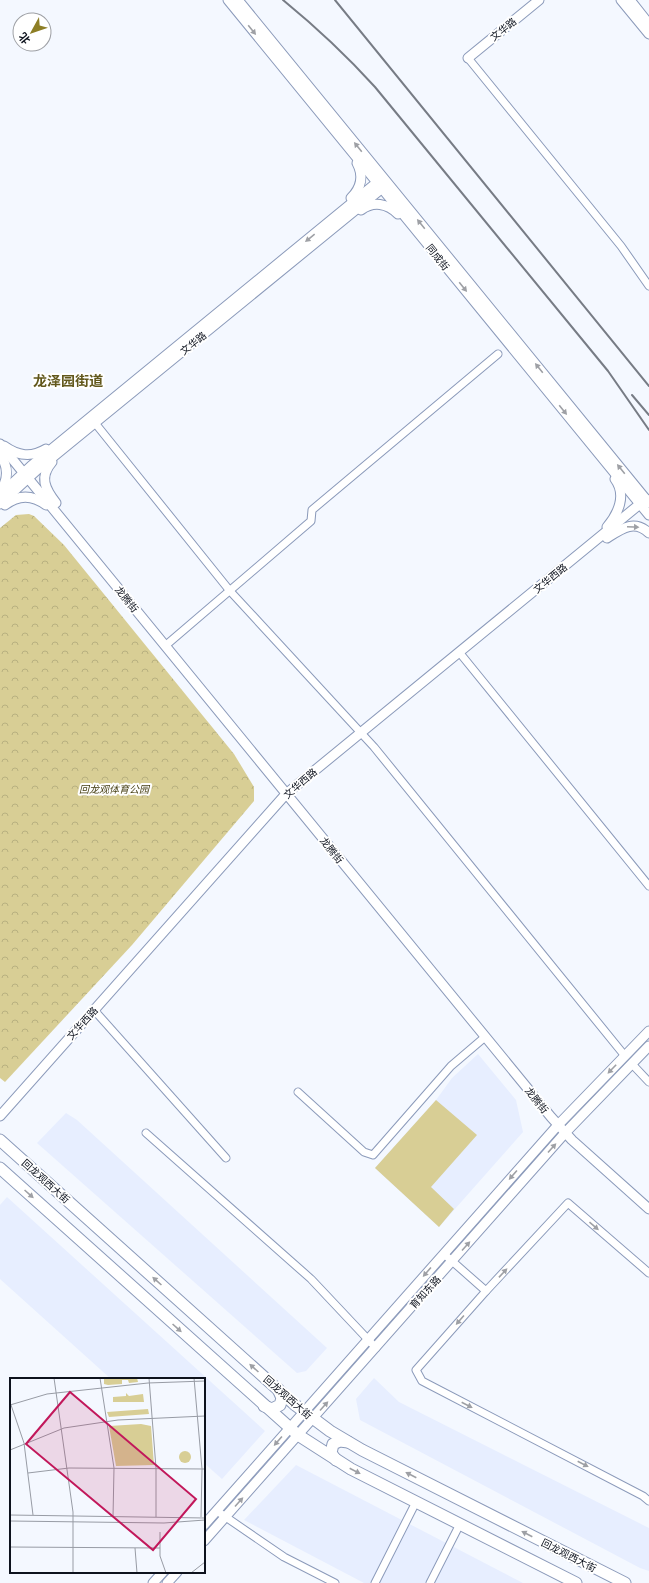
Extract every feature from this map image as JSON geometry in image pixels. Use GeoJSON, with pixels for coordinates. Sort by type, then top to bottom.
{"type":"FeatureCollection","features":[{"type":"Feature","properties":{"kind":"main road","name":"回龙观西大街"},"geometry":{"type":"LineString","coordinates":[[0,1140],[309,1415],[348,1442],[623,1582]]}},
{"type":"Feature","properties":{"kind":"main road","name":"回龙观西大街"},"geometry":{"type":"LineString","coordinates":[[0,1168],[294,1432],[336,1460],[576,1583]]}},
{"type":"Feature","properties":{"kind":"main road"},"geometry":{"type":"LineString","coordinates":[[264,1406],[272,1409],[280,1405],[282,1398],[278,1389]]}},
{"type":"Feature","properties":{"kind":"main road"},"geometry":{"type":"LineString","coordinates":[[336,1460],[331,1453],[333,1444],[340,1441],[348,1442]]}},
{"type":"Feature","properties":{"kind":"street","name":"同成街"},"geometry":{"type":"LineString","coordinates":[[228,0],[320,112],[382,183],[645,502],[649,515]]}},
{"type":"Feature","properties":{"kind":"street","name":"同成街"},"geometry":{"type":"LineString","coordinates":[[238,0],[382,183],[438,257],[577,426],[645,502]]}},
{"type":"Feature","properties":{"kind":"street","name":"文华路"},"geometry":{"type":"LineString","coordinates":[[468,58],[539,0]]}},
{"type":"Feature","properties":{"kind":"street"},"geometry":{"type":"LineString","coordinates":[[621,0],[649,34]]}},
{"type":"Feature","properties":{"kind":"street"},"geometry":{"type":"LineString","coordinates":[[630,0],[649,24]]}},
{"type":"Feature","properties":{"kind":"street"},"geometry":{"type":"LineString","coordinates":[[468,58],[617,241],[649,286]]}},
{"type":"Feature","properties":{"kind":"street"},"geometry":{"type":"LineString","coordinates":[[320,112],[332,132],[357,164],[361,175],[360,185],[356,194],[325,225]]}},
{"type":"Feature","properties":{"kind":"street","name":"文华路"},"geometry":{"type":"LineString","coordinates":[[93,420],[325,225],[382,183]]}},
{"type":"Feature","properties":{"kind":"street","name":"文华路"},"geometry":{"type":"LineString","coordinates":[[0,494],[308,249],[382,183]]}},
{"type":"Feature","properties":{"kind":"street"},"geometry":{"type":"LineString","coordinates":[[308,249],[332,234],[363,209],[371,205],[380,204],[394,210],[438,257]]}},
{"type":"Feature","properties":{"kind":"street"},"geometry":{"type":"LineString","coordinates":[[165,646],[311,521],[312,510],[498,354]]}},
{"type":"Feature","properties":{"kind":"street"},"geometry":{"type":"LineString","coordinates":[[0,443],[21,455],[34,455],[48,448],[67,432],[93,420]]}},
{"type":"Feature","properties":{"kind":"street"},"geometry":{"type":"LineString","coordinates":[[80,542],[61,510],[48,493],[44,478],[46,470],[52,462],[77,442],[93,420]]}},
{"type":"Feature","properties":{"kind":"street"},"geometry":{"type":"LineString","coordinates":[[93,420],[230,591],[361,732],[625,1056]]}},
{"type":"Feature","properties":{"kind":"street"},"geometry":{"type":"LineString","coordinates":[[577,426],[592,450],[620,488],[620,502],[616,514],[592,543]]}},
{"type":"Feature","properties":{"kind":"street","name":"龙腾街"},"geometry":{"type":"LineString","coordinates":[[0,443],[558,1125],[649,1209]]}},
{"type":"Feature","properties":{"kind":"street"},"geometry":{"type":"LineString","coordinates":[[0,455],[5,464],[7,473],[0,494]]}},
{"type":"Feature","properties":{"kind":"street","name":"文华路"},"geometry":{"type":"LineString","coordinates":[[0,504],[25,475]]}},
{"type":"Feature","properties":{"kind":"street"},"geometry":{"type":"LineString","coordinates":[[0,510],[16,498],[29,497],[45,504],[68,527]]}},
{"type":"Feature","properties":{"kind":"street","name":"文华西路"},"geometry":{"type":"LineString","coordinates":[[0,1116],[286,794],[592,543],[645,502]]}},
{"type":"Feature","properties":{"kind":"street"},"geometry":{"type":"LineString","coordinates":[[575,557],[624,527],[637,526],[649,533]]}},
{"type":"Feature","properties":{"kind":"street"},"geometry":{"type":"LineString","coordinates":[[459,652],[649,886]]}},
{"type":"Feature","properties":{"kind":"street"},"geometry":{"type":"LineString","coordinates":[[94,1010],[226,1158]]}},
{"type":"Feature","properties":{"kind":"street","name":"育知东路"},"geometry":{"type":"LineString","coordinates":[[205,1540],[226,1517],[368,1340],[558,1125],[649,1031]]}},
{"type":"Feature","properties":{"kind":"street"},"geometry":{"type":"LineString","coordinates":[[298,1092],[364,1152],[372,1155],[452,1066],[485,1037]]}},
{"type":"Feature","properties":{"kind":"street","name":"育知东路"},"geometry":{"type":"LineString","coordinates":[[309,1415],[376,1348],[565,1133],[649,1046]]}},
{"type":"Feature","properties":{"kind":"street"},"geometry":{"type":"LineString","coordinates":[[632,1064],[649,1082]]}},
{"type":"Feature","properties":{"kind":"street"},"geometry":{"type":"LineString","coordinates":[[146,1133],[311,1279],[376,1348]]}},
{"type":"Feature","properties":{"kind":"street"},"geometry":{"type":"LineString","coordinates":[[649,1273],[568,1203],[486,1291],[416,1370],[422,1381],[643,1496],[649,1501]]}},
{"type":"Feature","properties":{"kind":"street"},"geometry":{"type":"LineString","coordinates":[[444,1254],[486,1291]]}},
{"type":"Feature","properties":{"kind":"street","name":"育知东路"},"geometry":{"type":"LineString","coordinates":[[205,1524],[294,1432]]}},
{"type":"Feature","properties":{"kind":"street"},"geometry":{"type":"LineString","coordinates":[[375,1583],[416,1502]]}},
{"type":"Feature","properties":{"kind":"street"},"geometry":{"type":"LineString","coordinates":[[217,1510],[284,1556],[335,1583]]}},
{"type":"Feature","properties":{"kind":"street"},"geometry":{"type":"LineString","coordinates":[[430,1583],[460,1524]]}},
{"type":"Feature","properties":{"kind":"street"},"geometry":{"type":"LineString","coordinates":[[153,1583],[162,1573]]}},
{"type":"Feature","properties":{"kind":"street"},"geometry":{"type":"LineString","coordinates":[[167,1583],[176,1573]]}},
{"type":"Feature","properties":{"kind":"shaded area"},"geometry":{"type":"Polygon","coordinates":[[[478,1054],[516,1100],[523,1132],[439,1227],[375,1168],[436,1100],[452,1078],[478,1054]]]}},
{"type":"Feature","properties":{"kind":"shaded area"},"geometry":{"type":"Polygon","coordinates":[[[66,1113],[77,1120],[327,1348],[306,1371],[297,1373],[37,1143],[66,1113]]]}},
{"type":"Feature","properties":{"kind":"shaded area"},"geometry":{"type":"Polygon","coordinates":[[[7,1197],[265,1431],[222,1479],[205,1464],[205,1378],[110,1378],[0,1279],[0,1205],[7,1197]]]}},
{"type":"Feature","properties":{"kind":"shaded area"},"geometry":{"type":"Polygon","coordinates":[[[374,1378],[399,1402],[649,1528],[649,1571],[640,1568],[360,1420],[356,1399],[374,1378]]]}},
{"type":"Feature","properties":{"kind":"shaded area"},"geometry":{"type":"Polygon","coordinates":[[[296,1465],[523,1583],[364,1583],[244,1520],[296,1465]]]}},
{"type":"Feature","properties":{"kind":"green space","name":"回龙观体育公园"},"geometry":{"type":"Polygon","coordinates":[[[29,514],[34,516],[64,545],[234,754],[254,787],[254,801],[132,945],[5,1082],[0,1078],[0,528],[16,515],[29,514]]]}},
{"type":"Feature","properties":{"kind":"green space"},"geometry":{"type":"Polygon","coordinates":[[[436,1100],[477,1135],[431,1187],[454,1209],[439,1227],[375,1168],[436,1100]]]}},
{"type":"Feature","properties":{"kind":"railway"},"geometry":{"type":"LineString","coordinates":[[283,0],[307,20],[375,87],[608,371],[649,430]]}},
{"type":"Feature","properties":{"kind":"railway"},"geometry":{"type":"LineString","coordinates":[[335,0],[649,386]]}},
{"type":"Feature","properties":{"kind":"railway"},"geometry":{"type":"LineString","coordinates":[[632,395],[649,415]]}},
{"type":"Feature","properties":{"kind":"district","name":"龙泽园街道"},"geometry":{"type":"Point","coordinates":[68,381]}}]}
